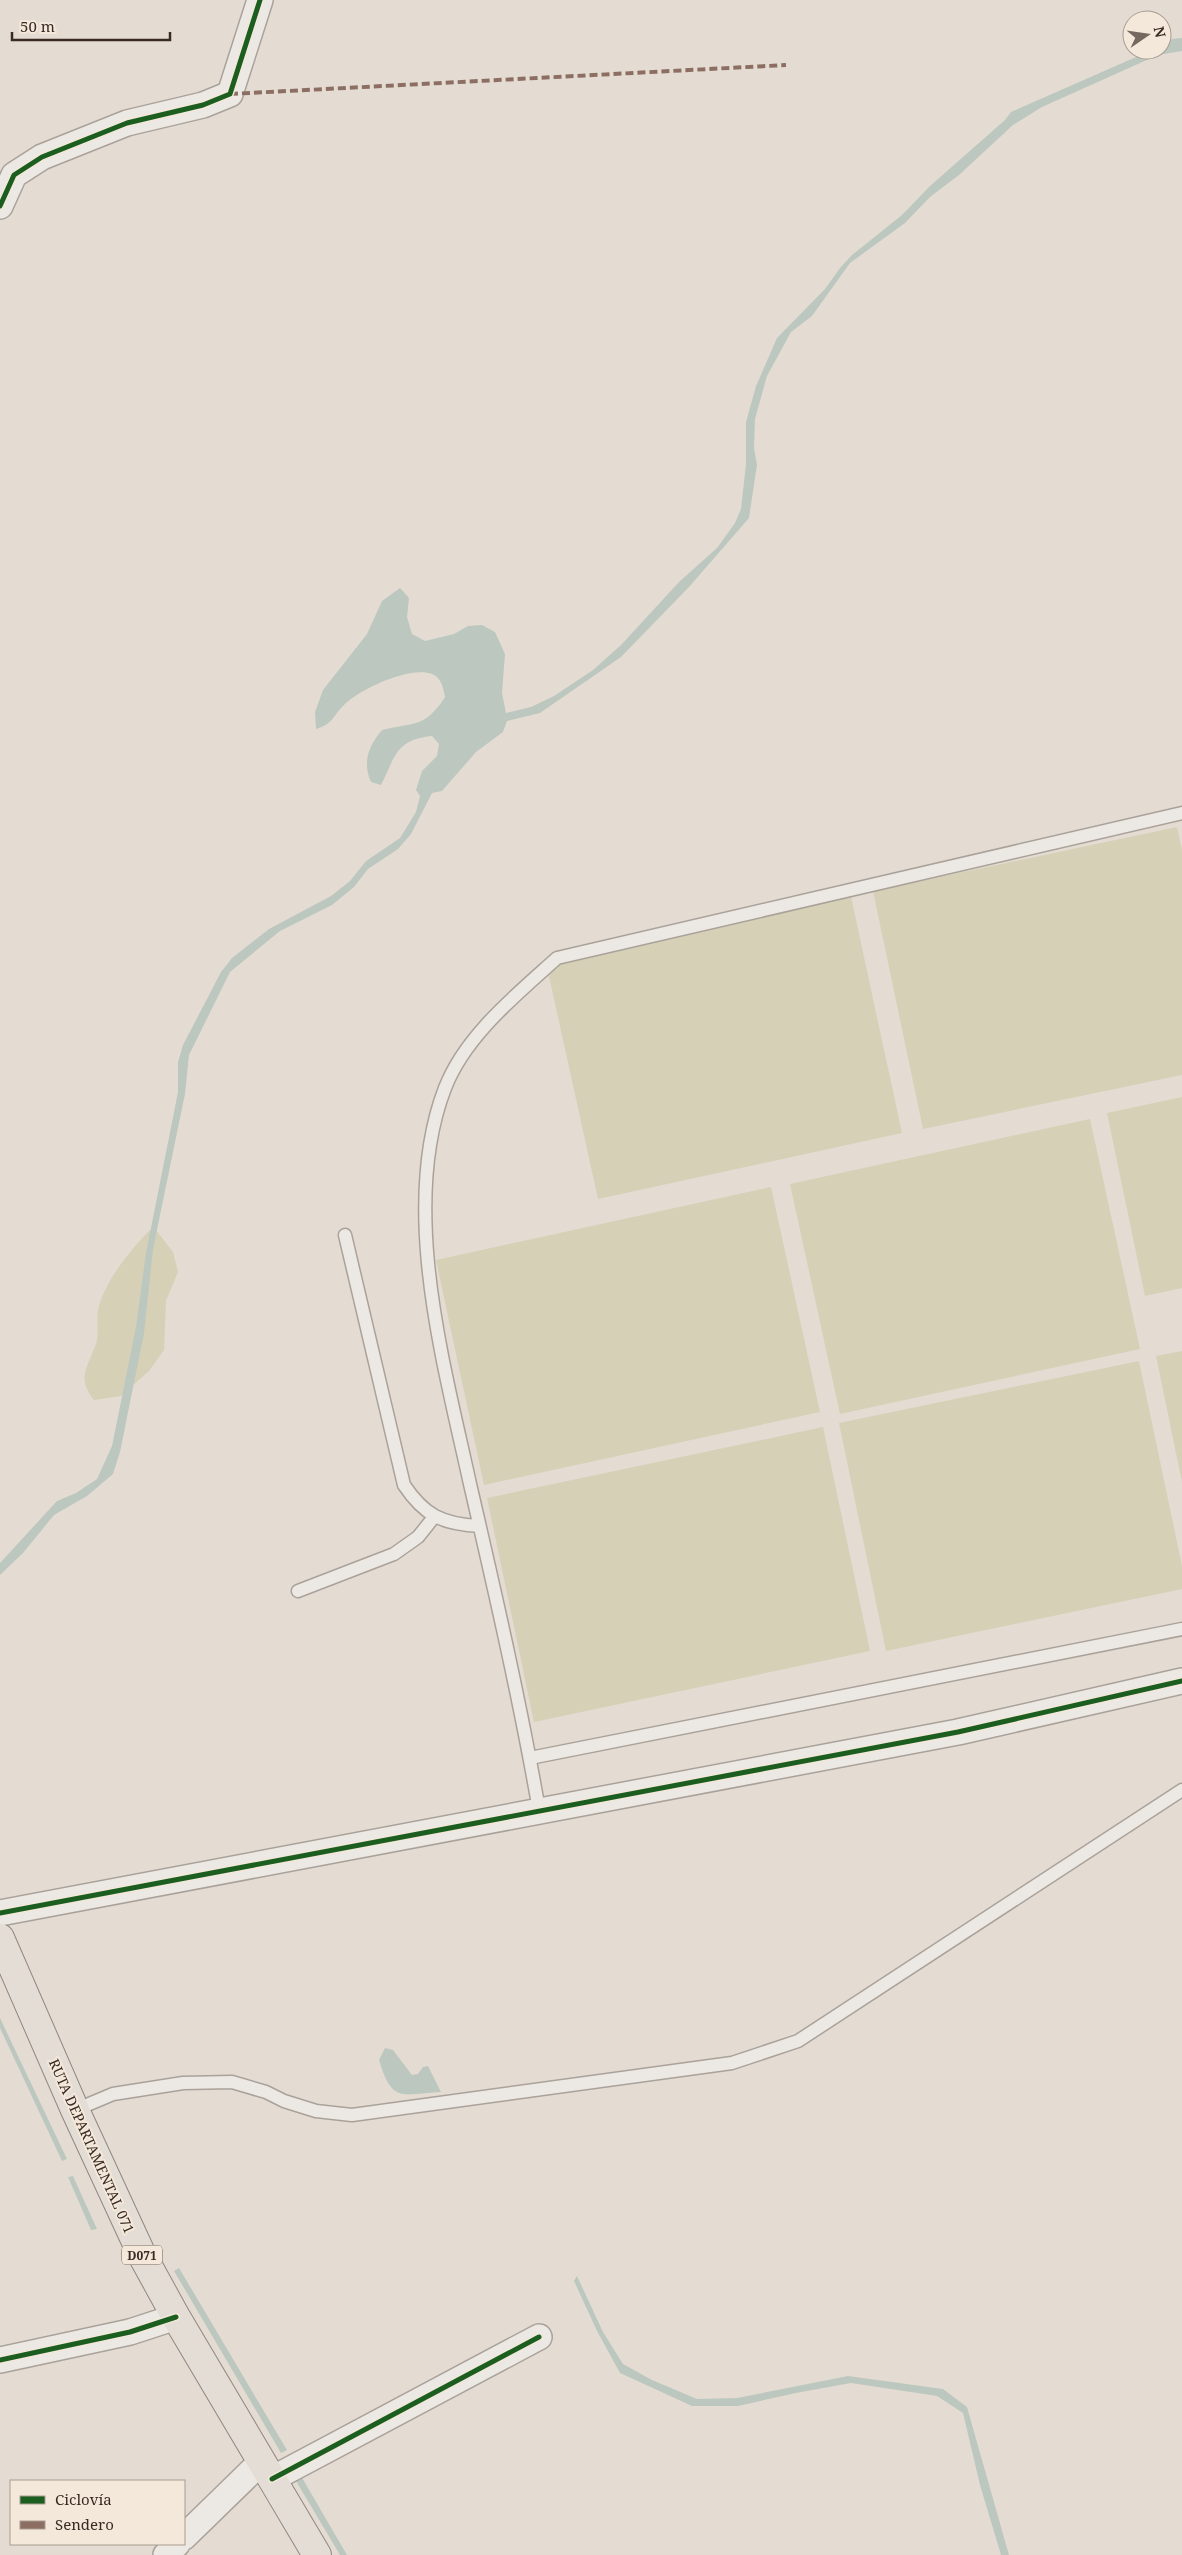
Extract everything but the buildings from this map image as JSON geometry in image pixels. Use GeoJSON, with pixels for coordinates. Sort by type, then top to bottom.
{"type":"FeatureCollection","features":[{"type":"Feature","properties":{"kind":"main road","name":"RUTA DEPARTAMENTAL 071"},"geometry":{"type":"LineString","coordinates":[[0,1938],[6,1964],[142,2255],[176,2317],[317,2555]]}},
{"type":"Feature","properties":{"kind":"street"},"geometry":{"type":"LineString","coordinates":[[0,206],[14,175],[42,157],[128,123],[204,105],[230,94],[260,0]]}},
{"type":"Feature","properties":{"kind":"street"},"geometry":{"type":"LineString","coordinates":[[0,1913],[958,1732],[1182,1681]]}},
{"type":"Feature","properties":{"kind":"street"},"geometry":{"type":"LineString","coordinates":[[0,2360],[130,2332],[176,2317]]}},
{"type":"Feature","properties":{"kind":"street"},"geometry":{"type":"LineString","coordinates":[[185,2536],[267,2470],[539,2337]]}},
{"type":"Feature","properties":{"kind":"street"},"geometry":{"type":"LineString","coordinates":[[166,2555],[176,2545]]}},
{"type":"Feature","properties":{"kind":"lane"},"geometry":{"type":"LineString","coordinates":[[539,1810],[530,1758],[448,1389],[433,1296],[424,1220],[427,1157],[445,1088],[467,1050],[494,1018],[557,958],[1182,813]]}},
{"type":"Feature","properties":{"kind":"lane"},"geometry":{"type":"LineString","coordinates":[[345,1236],[404,1485],[416,1504],[434,1517],[456,1525],[479,1526]]}},
{"type":"Feature","properties":{"kind":"lane"},"geometry":{"type":"LineString","coordinates":[[298,1591],[394,1554],[418,1537],[434,1517]]}},
{"type":"Feature","properties":{"kind":"lane"},"geometry":{"type":"LineString","coordinates":[[530,1758],[1182,1629]]}},
{"type":"Feature","properties":{"kind":"lane"},"geometry":{"type":"LineString","coordinates":[[75,2110],[113,2094],[183,2083],[232,2082],[266,2092],[284,2101],[316,2111],[352,2114],[732,2062],[798,2041],[1182,1790]]}},
{"type":"Feature","properties":{"kind":"shaded area"},"geometry":{"type":"Polygon","coordinates":[[[1182,38],[1182,51],[1172,53],[1172,39],[1182,38]]]}},
{"type":"Feature","properties":{"kind":"shaded area"},"geometry":{"type":"Polygon","coordinates":[[[1129,60],[1147,60],[1042,107],[1013,125],[959,175],[930,197],[905,223],[850,263],[812,316],[791,332],[767,376],[755,419],[754,448],[757,465],[749,518],[689,587],[621,657],[540,713],[507,721],[503,732],[476,752],[442,791],[432,793],[411,834],[398,849],[368,869],[354,887],[332,905],[280,931],[230,972],[189,1055],[185,1094],[153,1249],[144,1333],[120,1452],[113,1474],[87,1496],[54,1515],[23,1553],[0,1575],[0,1563],[57,1501],[76,1493],[97,1479],[112,1446],[136,1327],[146,1253],[178,1092],[178,1062],[183,1045],[221,972],[232,958],[269,929],[331,896],[350,881],[366,861],[400,838],[416,812],[420,796],[416,790],[422,771],[437,756],[439,744],[432,736],[411,741],[398,751],[381,785],[371,782],[368,775],[368,754],[382,730],[418,722],[425,719],[438,707],[445,697],[442,684],[438,678],[423,672],[411,673],[386,680],[351,699],[329,722],[316,729],[315,712],[323,690],[367,634],[382,601],[400,588],[409,598],[407,617],[412,634],[425,641],[454,634],[468,626],[482,625],[495,632],[505,654],[502,693],[506,713],[531,707],[554,696],[593,670],[621,645],[679,582],[717,548],[735,523],[741,509],[746,464],[746,422],[756,386],[777,338],[825,289],[852,255],[902,215],[930,186],[1005,120],[1011,112],[1129,60]]]}},
{"type":"Feature","properties":{"kind":"shaded area"},"geometry":{"type":"Polygon","coordinates":[[[1177,827],[1182,850],[1182,1075],[923,1129],[873,891],[1177,827]]]}},
{"type":"Feature","properties":{"kind":"shaded area"},"geometry":{"type":"Polygon","coordinates":[[[850,892],[902,1133],[598,1199],[545,958],[850,892]]]}},
{"type":"Feature","properties":{"kind":"shaded area"},"geometry":{"type":"Polygon","coordinates":[[[1182,1097],[1182,1288],[1145,1296],[1107,1113],[1182,1097]]]}},
{"type":"Feature","properties":{"kind":"shaded area"},"geometry":{"type":"Polygon","coordinates":[[[1090,1119],[1140,1349],[840,1414],[790,1184],[1090,1119]]]}},
{"type":"Feature","properties":{"kind":"shaded area"},"geometry":{"type":"Polygon","coordinates":[[[771,1187],[820,1412],[484,1485],[436,1260],[771,1187]]]}},
{"type":"Feature","properties":{"kind":"shaded area"},"geometry":{"type":"Polygon","coordinates":[[[150,1230],[156,1230],[173,1252],[178,1272],[166,1301],[164,1350],[149,1371],[121,1396],[94,1400],[86,1385],[85,1372],[96,1344],[98,1335],[97,1315],[102,1296],[120,1265],[150,1230]]]}},
{"type":"Feature","properties":{"kind":"shaded area"},"geometry":{"type":"Polygon","coordinates":[[[1182,1351],[1182,1482],[1156,1356],[1182,1351]]]}},
{"type":"Feature","properties":{"kind":"shaded area"},"geometry":{"type":"Polygon","coordinates":[[[1139,1361],[1182,1566],[1182,1589],[886,1651],[839,1423],[1139,1361]]]}},
{"type":"Feature","properties":{"kind":"shaded area"},"geometry":{"type":"Polygon","coordinates":[[[823,1427],[870,1651],[534,1722],[487,1498],[823,1427]]]}},
{"type":"Feature","properties":{"kind":"shaded area"},"geometry":{"type":"Polygon","coordinates":[[[0,2018],[67,2159],[62,2161],[0,2028],[0,2018]]]}},
{"type":"Feature","properties":{"kind":"shaded area"},"geometry":{"type":"Polygon","coordinates":[[[385,2048],[393,2050],[412,2075],[418,2074],[423,2067],[428,2066],[441,2092],[408,2094],[394,2090],[384,2074],[379,2060],[385,2048]]]}},
{"type":"Feature","properties":{"kind":"shaded area"},"geometry":{"type":"Polygon","coordinates":[[[73,2176],[97,2229],[91,2230],[68,2177],[73,2176]]]}},
{"type":"Feature","properties":{"kind":"shaded area"},"geometry":{"type":"Polygon","coordinates":[[[179,2268],[287,2450],[281,2453],[174,2271],[179,2268]]]}},
{"type":"Feature","properties":{"kind":"shaded area"},"geometry":{"type":"Polygon","coordinates":[[[577,2276],[603,2332],[623,2364],[652,2380],[697,2399],[737,2398],[848,2376],[943,2389],[967,2407],[1009,2555],[1001,2555],[980,2485],[963,2413],[937,2396],[851,2383],[738,2406],[692,2406],[620,2373],[597,2331],[574,2281],[577,2276]]]}},
{"type":"Feature","properties":{"kind":"shaded area"},"geometry":{"type":"Polygon","coordinates":[[[301,2476],[347,2555],[340,2555],[296,2481],[301,2476]]]}},
{"type":"Feature","properties":{"kind":"marked path"},"geometry":{"type":"LineString","coordinates":[[230,94],[786,65]]}},
{"type":"Feature","properties":{"kind":"cycle path"},"geometry":{"type":"LineString","coordinates":[[0,206],[14,175],[42,157],[127,123],[203,105],[230,94],[260,0]]}},
{"type":"Feature","properties":{"kind":"cycle path"},"geometry":{"type":"LineString","coordinates":[[0,1913],[958,1732],[1182,1681]]}},
{"type":"Feature","properties":{"kind":"cycle path"},"geometry":{"type":"LineString","coordinates":[[0,2360],[130,2332],[176,2317]]}},
{"type":"Feature","properties":{"kind":"cycle path"},"geometry":{"type":"LineString","coordinates":[[272,2479],[539,2337]]}}]}
